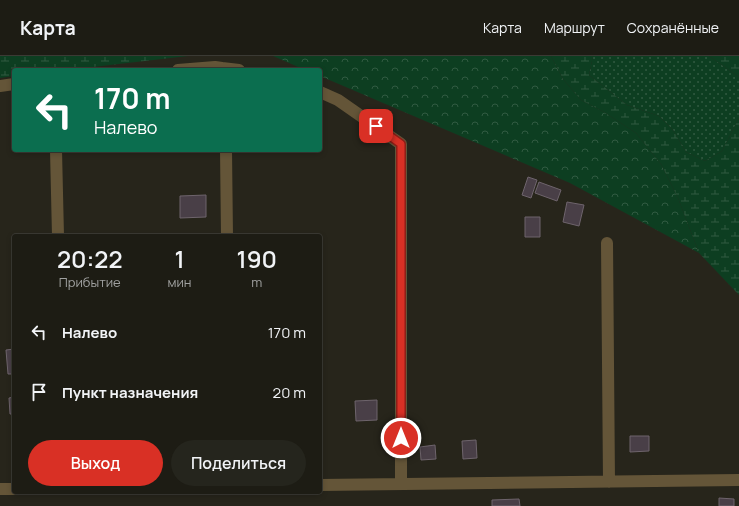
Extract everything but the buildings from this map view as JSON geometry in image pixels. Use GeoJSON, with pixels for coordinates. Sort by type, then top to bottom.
{"type":"FeatureCollection","features":[{"type":"Feature","properties":{"kind":"street"},"geometry":{"type":"LineString","coordinates":[[203,68],[218,68]]}},
{"type":"Feature","properties":{"kind":"street"},"geometry":{"type":"LineString","coordinates":[[0,86],[12,84]]}},
{"type":"Feature","properties":{"kind":"street"},"geometry":{"type":"LineString","coordinates":[[322,93],[338,100],[401,144],[400,484]]}},
{"type":"Feature","properties":{"kind":"street"},"geometry":{"type":"LineString","coordinates":[[56,152],[58,234]]}},
{"type":"Feature","properties":{"kind":"street"},"geometry":{"type":"LineString","coordinates":[[226,152],[227,234]]}},
{"type":"Feature","properties":{"kind":"street"},"geometry":{"type":"LineString","coordinates":[[607,243],[609,482]]}},
{"type":"Feature","properties":{"kind":"street"},"geometry":{"type":"LineString","coordinates":[[322,485],[739,480]]}},
{"type":"Feature","properties":{"kind":"street"},"geometry":{"type":"LineString","coordinates":[[0,489],[12,489]]}},
{"type":"Feature","properties":{"kind":"green space"},"geometry":{"type":"Polygon","coordinates":[[[0,56],[188,56],[84,68],[12,68],[12,76],[0,78],[0,56]]]}},
{"type":"Feature","properties":{"kind":"green space"},"geometry":{"type":"Polygon","coordinates":[[[273,56],[551,56],[563,79],[581,100],[604,112],[636,133],[661,164],[678,198],[699,253],[570,183],[322,77],[322,68],[300,68],[273,56]]]}},
{"type":"Feature","properties":{"kind":"green space"},"geometry":{"type":"Polygon","coordinates":[[[551,56],[593,56],[589,75],[627,105],[659,116],[673,130],[686,152],[705,161],[722,151],[739,118],[739,295],[699,253],[678,198],[661,164],[636,133],[604,112],[581,100],[563,79],[551,56]]]}},
{"type":"Feature","properties":{"kind":"green space"},"geometry":{"type":"Polygon","coordinates":[[[593,56],[709,56],[739,77],[739,118],[722,151],[705,161],[686,152],[673,130],[659,116],[627,105],[589,75],[593,56]]]}},
{"type":"Feature","properties":{"kind":"green space"},"geometry":{"type":"Polygon","coordinates":[[[709,56],[739,56],[739,77],[709,56]]]}},
{"type":"Feature","properties":{"kind":"route"},"geometry":{"type":"LineString","coordinates":[[376,126],[401,144],[401,438]]}}]}
